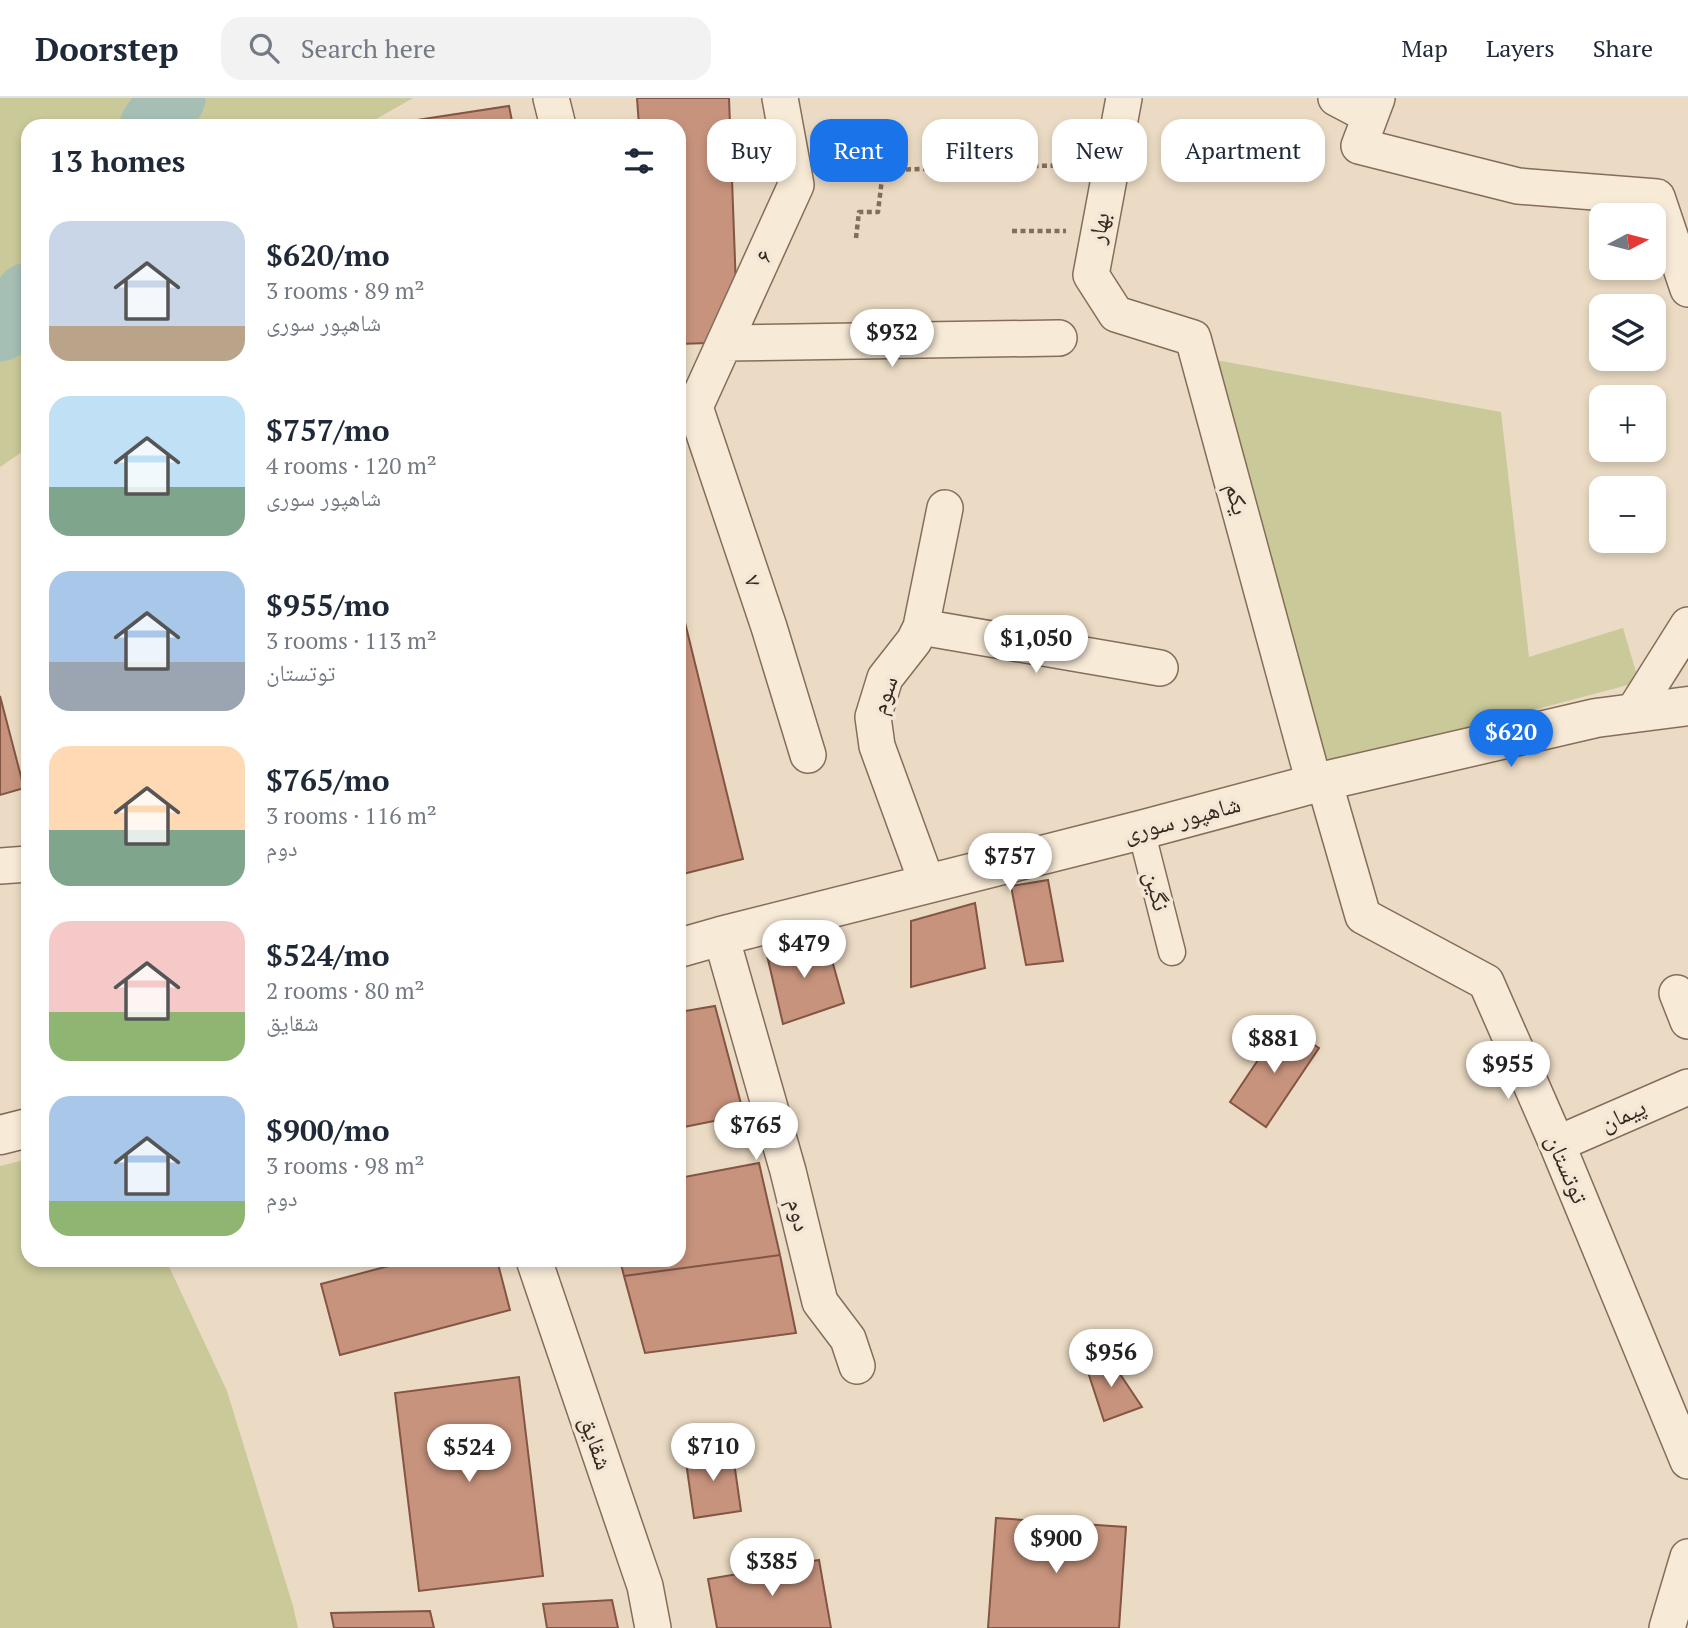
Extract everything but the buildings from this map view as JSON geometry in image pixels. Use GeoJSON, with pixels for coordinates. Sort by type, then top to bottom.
{"type":"FeatureCollection","features":[{"type":"Feature","properties":{"kind":"street"},"geometry":{"type":"LineString","coordinates":[[551,98],[556,119]]}},
{"type":"Feature","properties":{"kind":"street","name":"۶"},"geometry":{"type":"LineString","coordinates":[[687,408],[723,343],[796,185],[780,98]]}},
{"type":"Feature","properties":{"kind":"street","name":"بهار"},"geometry":{"type":"LineString","coordinates":[[1120,119],[1124,98]]}},
{"type":"Feature","properties":{"kind":"street"},"geometry":{"type":"LineString","coordinates":[[1336,98],[1369,120],[1518,186],[1657,197],[1688,289]]}},
{"type":"Feature","properties":{"kind":"street","name":"بهار"},"geometry":{"type":"LineString","coordinates":[[1091,275],[1107,182]]}},
{"type":"Feature","properties":{"kind":"street","name":"یکم"},"geometry":{"type":"LineString","coordinates":[[1091,275],[1115,314],[1193,338],[1319,782]]}},
{"type":"Feature","properties":{"kind":"street"},"geometry":{"type":"LineString","coordinates":[[723,343],[1059,338]]}},
{"type":"Feature","properties":{"kind":"street","name":"۷"},"geometry":{"type":"LineString","coordinates":[[687,408],[769,627],[808,755]]}},
{"type":"Feature","properties":{"kind":"street","name":"سوم"},"geometry":{"type":"LineString","coordinates":[[927,883],[877,746],[873,717],[885,678],[914,641],[921,627],[946,508]]}},
{"type":"Feature","properties":{"kind":"street"},"geometry":{"type":"LineString","coordinates":[[1632,714],[1688,625]]}},
{"type":"Feature","properties":{"kind":"street"},"geometry":{"type":"LineString","coordinates":[[921,627],[1160,668]]}},
{"type":"Feature","properties":{"kind":"street","name":"شاهپور سوری"},"geometry":{"type":"LineString","coordinates":[[686,946],[1319,782],[1596,718],[1688,706]]}},
{"type":"Feature","properties":{"kind":"street","name":"توتستان"},"geometry":{"type":"LineString","coordinates":[[1319,782],[1363,916],[1486,982],[1557,1144],[1688,1461]]}},
{"type":"Feature","properties":{"kind":"street","name":"نگین"},"geometry":{"type":"LineString","coordinates":[[1141,830],[1172,953]]}},
{"type":"Feature","properties":{"kind":"street"},"geometry":{"type":"LineString","coordinates":[[0,866],[21,864]]}},
{"type":"Feature","properties":{"kind":"street","name":"دوم"},"geometry":{"type":"LineString","coordinates":[[721,936],[788,1171],[820,1302],[848,1339],[857,1366]]}},
{"type":"Feature","properties":{"kind":"street","name":"پیمان"},"geometry":{"type":"LineString","coordinates":[[1557,1144],[1688,1087]]}},
{"type":"Feature","properties":{"kind":"street"},"geometry":{"type":"LineString","coordinates":[[0,1135],[21,1130]]}},
{"type":"Feature","properties":{"kind":"street","name":"شقایق"},"geometry":{"type":"LineString","coordinates":[[536,1267],[645,1586],[653,1628]]}},
{"type":"Feature","properties":{"kind":"street"},"geometry":{"type":"LineString","coordinates":[[1667,1628],[1688,1556]]}},
{"type":"Feature","properties":{"kind":"path"},"geometry":{"type":"LineString","coordinates":[[856,238],[859,212],[878,212],[883,170],[1052,166]]}},
{"type":"Feature","properties":{"kind":"path"},"geometry":{"type":"LineString","coordinates":[[1012,231],[1098,230]]}},
{"type":"Feature","properties":{"kind":"green space"},"geometry":{"type":"Polygon","coordinates":[[[0,98],[413,98],[376,119],[21,119],[21,453],[0,467],[0,98]]]}},
{"type":"Feature","properties":{"kind":"green space"},"geometry":{"type":"Polygon","coordinates":[[[1210,359],[1501,412],[1529,657],[1623,628],[1639,682],[1322,766],[1210,359]]]}},
{"type":"Feature","properties":{"kind":"green space"},"geometry":{"type":"Polygon","coordinates":[[[21,1161],[21,1267],[169,1267],[227,1391],[298,1628],[0,1628],[0,1166],[21,1161]]]}},
{"type":"Feature","properties":{"kind":"waterway"},"geometry":{"type":"LineString","coordinates":[[157,119],[173,98]]}},
{"type":"Feature","properties":{"kind":"waterway"},"geometry":{"type":"LineString","coordinates":[[0,329],[21,304]]}}]}
